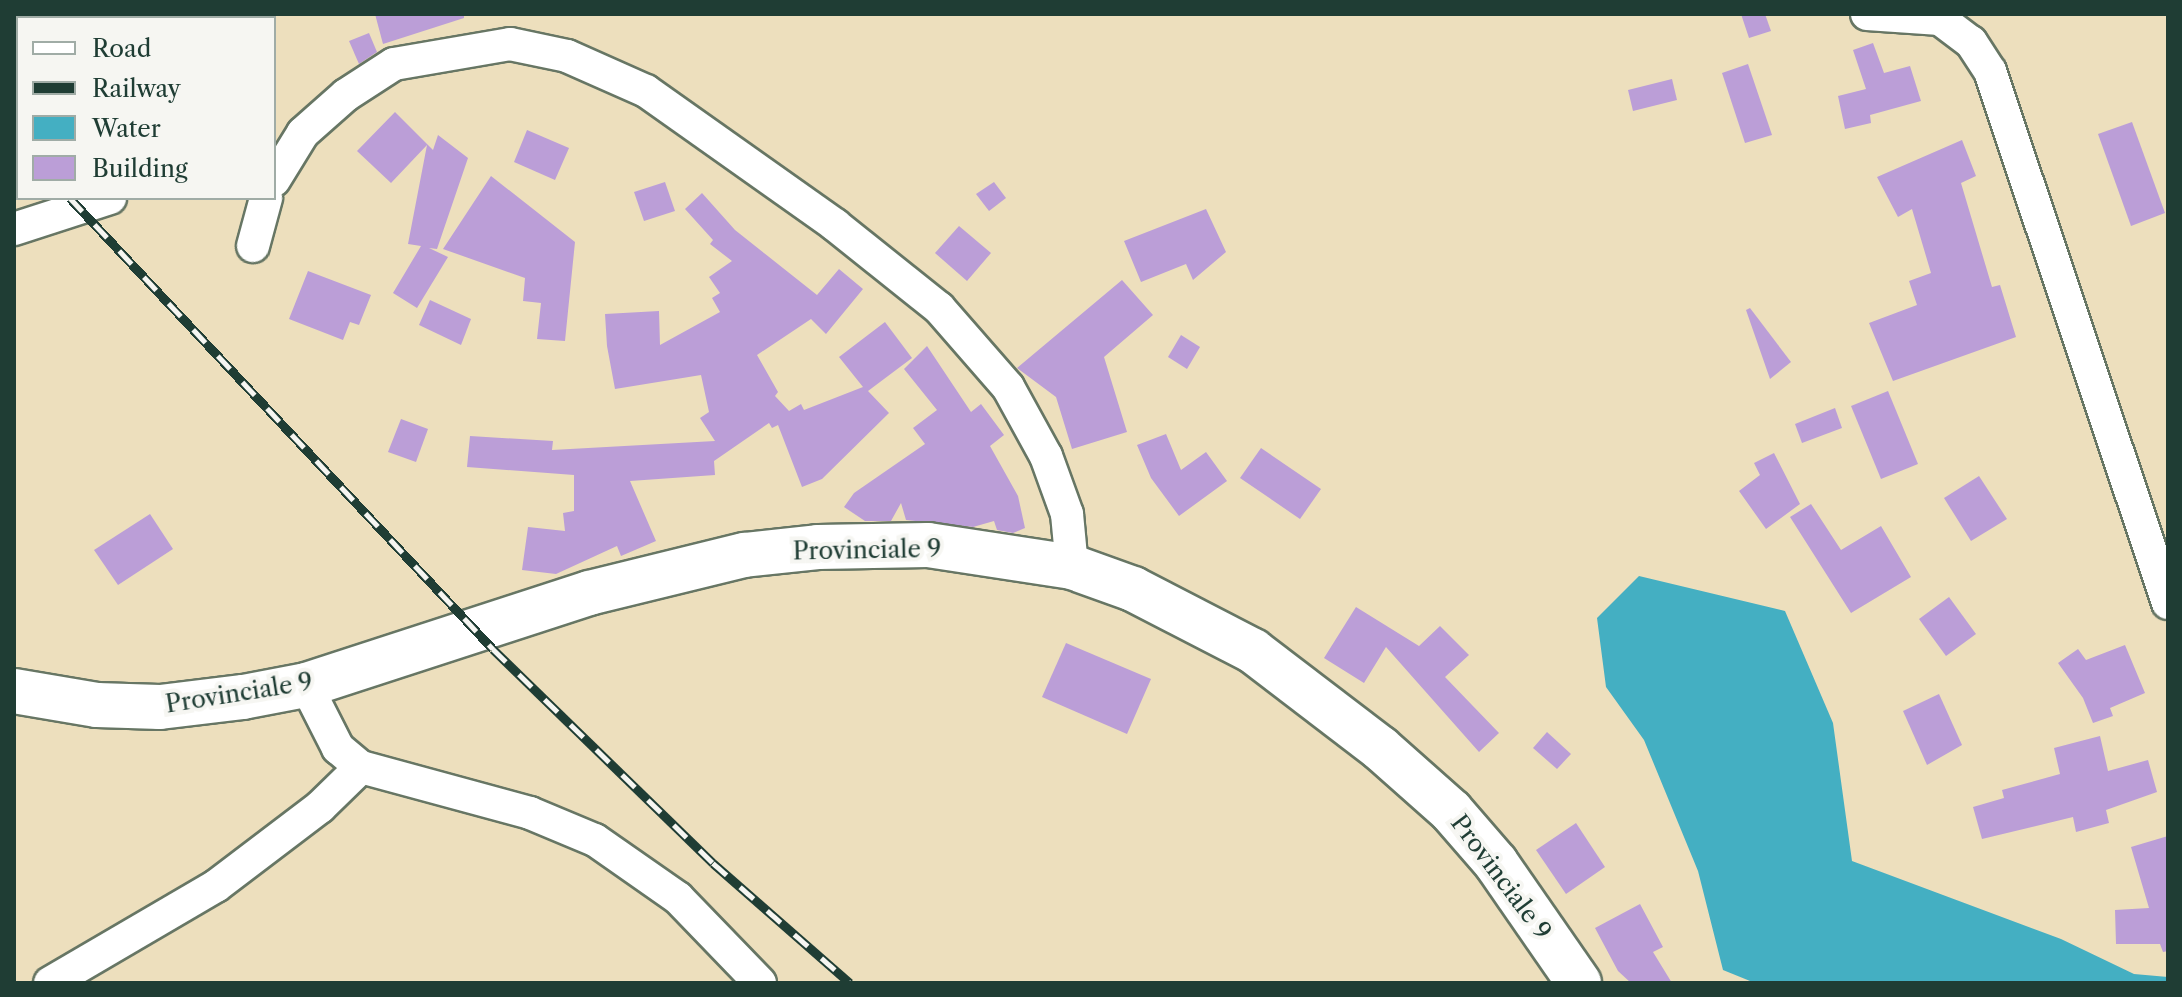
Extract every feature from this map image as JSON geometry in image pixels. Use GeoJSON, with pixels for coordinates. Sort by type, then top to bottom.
{"type":"FeatureCollection","features":[{"type":"Feature","properties":{"kind":"main road","name":"Provinciale 9"},"geometry":{"type":"LineString","coordinates":[[14,691],[97,705],[160,707],[306,685],[589,593],[744,555],[818,547],[928,545],[1072,567],[1133,589],[1253,651],[1380,748],[1478,842],[1579,983]]}},
{"type":"Feature","properties":{"kind":"street"},"geometry":{"type":"LineString","coordinates":[[1867,14],[1940,19],[1971,42],[1990,71],[2168,603]]}},
{"type":"Feature","properties":{"kind":"street"},"geometry":{"type":"LineString","coordinates":[[276,174],[289,138],[394,64],[465,49],[510,44],[567,56],[646,91],[835,225],[939,308],[1008,387],[1046,456],[1067,514],[1072,567]]}},
{"type":"Feature","properties":{"kind":"street"},"geometry":{"type":"LineString","coordinates":[[14,229],[104,200]]}},
{"type":"Feature","properties":{"kind":"street"},"geometry":{"type":"LineString","coordinates":[[253,246],[265,200]]}},
{"type":"Feature","properties":{"kind":"street"},"geometry":{"type":"LineString","coordinates":[[306,685],[338,748],[361,767],[530,813],[595,840],[678,898],[760,983]]}},
{"type":"Feature","properties":{"kind":"street"},"geometry":{"type":"LineString","coordinates":[[50,983],[216,886],[320,807],[361,767]]}},
{"type":"Feature","properties":{"kind":"water"},"geometry":{"type":"Polygon","coordinates":[[[1639,576],[1785,611],[1833,723],[1852,861],[2061,939],[2134,974],[2168,977],[2168,983],[1755,983],[1723,970],[1698,871],[1644,740],[1606,687],[1597,618],[1639,576]]]}},
{"type":"Feature","properties":{"kind":"building"},"geometry":{"type":"Polygon","coordinates":[[[375,14],[464,14],[464,18],[383,44],[375,14]]]}},
{"type":"Feature","properties":{"kind":"building"},"geometry":{"type":"Polygon","coordinates":[[[1741,14],[1765,14],[1771,31],[1749,38],[1741,14]]]}},
{"type":"Feature","properties":{"kind":"building"},"geometry":{"type":"Polygon","coordinates":[[[369,33],[377,52],[359,64],[349,41],[369,33]]]}},
{"type":"Feature","properties":{"kind":"building"},"geometry":{"type":"Polygon","coordinates":[[[1873,43],[1884,73],[1910,66],[1921,101],[1870,115],[1871,123],[1845,129],[1838,96],[1866,89],[1853,50],[1873,43]]]}},
{"type":"Feature","properties":{"kind":"building"},"geometry":{"type":"Polygon","coordinates":[[[1748,64],[1772,135],[1745,143],[1722,73],[1748,64]]]}},
{"type":"Feature","properties":{"kind":"building"},"geometry":{"type":"Polygon","coordinates":[[[1672,79],[1677,100],[1633,111],[1628,90],[1672,79]]]}},
{"type":"Feature","properties":{"kind":"building"},"geometry":{"type":"Polygon","coordinates":[[[395,112],[433,150],[438,135],[468,158],[437,249],[429,248],[448,257],[417,308],[393,293],[421,246],[408,244],[427,145],[391,183],[357,151],[395,112]]]}},
{"type":"Feature","properties":{"kind":"building"},"geometry":{"type":"Polygon","coordinates":[[[2132,122],[2165,213],[2131,226],[2098,134],[2132,122]]]}},
{"type":"Feature","properties":{"kind":"building"},"geometry":{"type":"Polygon","coordinates":[[[527,130],[569,148],[555,180],[514,162],[527,130]]]}},
{"type":"Feature","properties":{"kind":"building"},"geometry":{"type":"Polygon","coordinates":[[[1962,140],[1976,176],[1961,183],[1992,287],[2000,285],[2016,337],[1893,381],[1869,323],[1917,305],[1909,281],[1931,273],[1912,209],[1898,217],[1877,177],[1962,140]]]}},
{"type":"Feature","properties":{"kind":"building"},"geometry":{"type":"Polygon","coordinates":[[[491,176],[575,242],[565,341],[537,339],[541,303],[523,301],[525,278],[443,249],[491,176]]]}},
{"type":"Feature","properties":{"kind":"building"},"geometry":{"type":"Polygon","coordinates":[[[665,182],[675,211],[644,221],[634,192],[665,182]]]}},
{"type":"Feature","properties":{"kind":"building"},"geometry":{"type":"Polygon","coordinates":[[[994,182],[1006,198],[989,211],[976,194],[994,182]]]}},
{"type":"Feature","properties":{"kind":"building"},"geometry":{"type":"Polygon","coordinates":[[[702,193],[735,230],[817,295],[839,269],[863,289],[826,334],[811,319],[757,355],[778,392],[775,396],[789,411],[801,404],[804,410],[863,387],[839,357],[885,322],[912,358],[868,391],[889,413],[822,479],[802,487],[778,425],[772,428],[769,423],[714,461],[715,475],[630,481],[656,541],[621,556],[617,546],[556,574],[522,570],[528,527],[565,531],[563,513],[574,511],[574,475],[467,467],[470,436],[553,441],[552,450],[715,441],[700,418],[709,412],[701,375],[615,389],[605,314],[659,311],[660,345],[720,312],[712,298],[720,293],[709,277],[732,261],[710,244],[713,240],[685,209],[702,193]]]}},
{"type":"Feature","properties":{"kind":"building"},"geometry":{"type":"Polygon","coordinates":[[[1206,209],[1226,252],[1193,280],[1186,264],[1141,282],[1124,241],[1206,209]]]}},
{"type":"Feature","properties":{"kind":"building"},"geometry":{"type":"Polygon","coordinates":[[[959,226],[991,253],[967,281],[935,253],[959,226]]]}},
{"type":"Feature","properties":{"kind":"building"},"geometry":{"type":"Polygon","coordinates":[[[308,271],[371,295],[359,325],[350,322],[343,340],[289,319],[308,271]]]}},
{"type":"Feature","properties":{"kind":"building"},"geometry":{"type":"Polygon","coordinates":[[[1122,280],[1153,315],[1104,357],[1127,432],[1072,449],[1056,397],[1017,368],[1122,280]]]}},
{"type":"Feature","properties":{"kind":"building"},"geometry":{"type":"Polygon","coordinates":[[[430,300],[471,319],[461,345],[419,325],[430,300]]]}},
{"type":"Feature","properties":{"kind":"building"},"geometry":{"type":"Polygon","coordinates":[[[1750,308],[1791,362],[1770,379],[1746,310],[1750,308]]]}},
{"type":"Feature","properties":{"kind":"building"},"geometry":{"type":"Polygon","coordinates":[[[1181,335],[1200,347],[1187,369],[1168,357],[1181,335]]]}},
{"type":"Feature","properties":{"kind":"building"},"geometry":{"type":"Polygon","coordinates":[[[927,346],[971,412],[981,404],[1004,435],[990,446],[1018,496],[1025,528],[1013,533],[997,530],[994,521],[973,527],[906,520],[901,503],[891,521],[865,521],[844,507],[854,493],[925,444],[913,428],[937,410],[904,369],[927,346]]]}},
{"type":"Feature","properties":{"kind":"building"},"geometry":{"type":"Polygon","coordinates":[[[1888,391],[1918,464],[1881,479],[1851,406],[1888,391]]]}},
{"type":"Feature","properties":{"kind":"building"},"geometry":{"type":"Polygon","coordinates":[[[1835,408],[1842,428],[1802,443],[1795,424],[1835,408]]]}},
{"type":"Feature","properties":{"kind":"building"},"geometry":{"type":"Polygon","coordinates":[[[401,419],[428,429],[416,462],[388,452],[401,419]]]}},
{"type":"Feature","properties":{"kind":"building"},"geometry":{"type":"Polygon","coordinates":[[[1166,434],[1181,470],[1206,452],[1227,481],[1179,516],[1151,478],[1137,445],[1166,434]]]}},
{"type":"Feature","properties":{"kind":"building"},"geometry":{"type":"Polygon","coordinates":[[[1261,448],[1321,489],[1300,519],[1240,478],[1261,448]]]}},
{"type":"Feature","properties":{"kind":"building"},"geometry":{"type":"Polygon","coordinates":[[[1774,453],[1800,504],[1766,529],[1739,491],[1760,475],[1754,463],[1774,453]]]}},
{"type":"Feature","properties":{"kind":"building"},"geometry":{"type":"Polygon","coordinates":[[[1979,476],[2007,519],[1971,541],[1944,498],[1979,476]]]}},
{"type":"Feature","properties":{"kind":"building"},"geometry":{"type":"Polygon","coordinates":[[[1811,504],[1841,550],[1881,526],[1911,577],[1851,613],[1790,517],[1811,504]]]}},
{"type":"Feature","properties":{"kind":"building"},"geometry":{"type":"Polygon","coordinates":[[[150,514],[173,549],[118,585],[94,550],[150,514]]]}},
{"type":"Feature","properties":{"kind":"building"},"geometry":{"type":"Polygon","coordinates":[[[1949,597],[1976,634],[1946,656],[1919,619],[1949,597]]]}},
{"type":"Feature","properties":{"kind":"building"},"geometry":{"type":"Polygon","coordinates":[[[1356,607],[1419,646],[1440,626],[1469,655],[1445,677],[1499,733],[1479,752],[1386,647],[1364,683],[1324,658],[1356,607]]]}},
{"type":"Feature","properties":{"kind":"building"},"geometry":{"type":"Polygon","coordinates":[[[1066,643],[1151,679],[1127,734],[1042,697],[1066,643]]]}},
{"type":"Feature","properties":{"kind":"building"},"geometry":{"type":"Polygon","coordinates":[[[2125,645],[2145,693],[2110,708],[2113,716],[2093,723],[2083,698],[2058,663],[2078,649],[2086,660],[2125,645]]]}},
{"type":"Feature","properties":{"kind":"building"},"geometry":{"type":"Polygon","coordinates":[[[1939,694],[1962,745],[1927,765],[1903,711],[1939,694]]]}},
{"type":"Feature","properties":{"kind":"building"},"geometry":{"type":"Polygon","coordinates":[[[1547,732],[1571,754],[1557,769],[1533,748],[1547,732]]]}},
{"type":"Feature","properties":{"kind":"building"},"geometry":{"type":"Polygon","coordinates":[[[2100,736],[2108,771],[2148,760],[2157,792],[2106,810],[2109,823],[2076,832],[2073,817],[1982,839],[1973,807],[2004,798],[2002,790],[2060,774],[2054,748],[2100,736]]]}},
{"type":"Feature","properties":{"kind":"building"},"geometry":{"type":"Polygon","coordinates":[[[1576,823],[1605,867],[1566,894],[1536,850],[1576,823]]]}},
{"type":"Feature","properties":{"kind":"building"},"geometry":{"type":"Polygon","coordinates":[[[2168,836],[2168,951],[2163,952],[2160,944],[2116,944],[2115,910],[2149,908],[2131,847],[2168,836]]]}},
{"type":"Feature","properties":{"kind":"building"},"geometry":{"type":"Polygon","coordinates":[[[1640,904],[1663,947],[1653,952],[1672,983],[1631,983],[1618,971],[1595,928],[1640,904]]]}},
{"type":"Feature","properties":{"kind":"railway"},"geometry":{"type":"LineString","coordinates":[[72,200],[493,649],[713,863],[850,983]]}}]}
